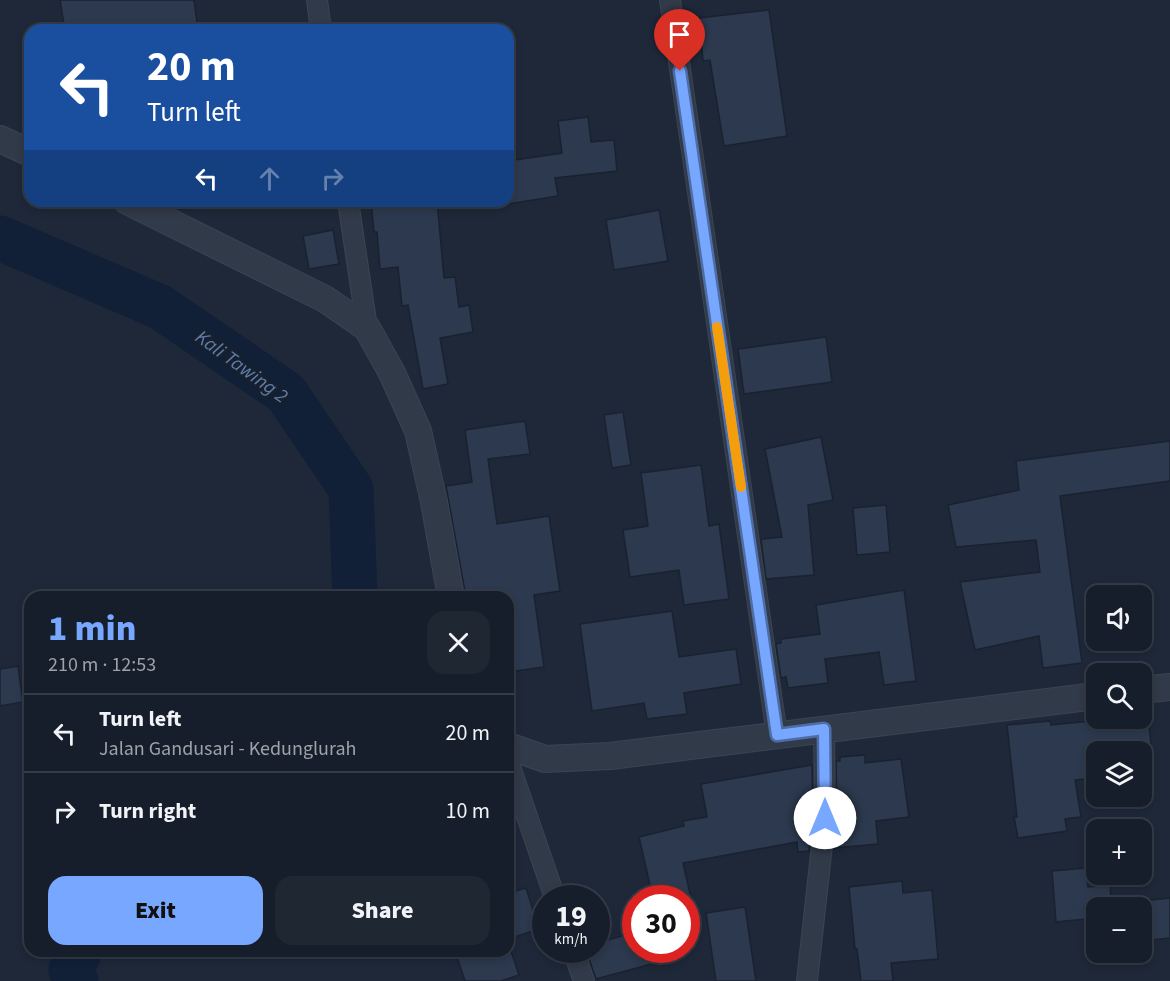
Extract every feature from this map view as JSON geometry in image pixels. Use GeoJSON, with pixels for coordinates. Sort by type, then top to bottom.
{"type":"FeatureCollection","features":[{"type":"Feature","properties":{"kind":"street"},"geometry":{"type":"LineString","coordinates":[[317,0],[320,24]]}},
{"type":"Feature","properties":{"kind":"street"},"geometry":{"type":"LineString","coordinates":[[670,0],[777,735]]}},
{"type":"Feature","properties":{"kind":"street"},"geometry":{"type":"LineString","coordinates":[[0,138],[24,150]]}},
{"type":"Feature","properties":{"kind":"street"},"geometry":{"type":"LineString","coordinates":[[139,207],[325,299],[367,328]]}},
{"type":"Feature","properties":{"kind":"street"},"geometry":{"type":"LineString","coordinates":[[349,207],[367,328],[392,373],[418,431],[450,591]]}},
{"type":"Feature","properties":{"kind":"street"},"geometry":{"type":"LineString","coordinates":[[1152,689],[1170,687]]}},
{"type":"Feature","properties":{"kind":"street"},"geometry":{"type":"LineString","coordinates":[[514,748],[545,759],[610,756],[1086,697]]}},
{"type":"Feature","properties":{"kind":"street"},"geometry":{"type":"LineString","coordinates":[[807,981],[825,818],[824,729]]}},
{"type":"Feature","properties":{"kind":"street"},"geometry":{"type":"LineString","coordinates":[[514,778],[551,885]]}},
{"type":"Feature","properties":{"kind":"street"},"geometry":{"type":"LineString","coordinates":[[578,963],[584,981]]}},
{"type":"Feature","properties":{"kind":"building"},"geometry":{"type":"Polygon","coordinates":[[[60,0],[194,0],[197,24],[64,24],[60,0]]]}},
{"type":"Feature","properties":{"kind":"building"},"geometry":{"type":"Polygon","coordinates":[[[769,10],[787,136],[724,146],[710,60],[703,61],[699,18],[769,10]]]}},
{"type":"Feature","properties":{"kind":"building"},"geometry":{"type":"Polygon","coordinates":[[[588,117],[591,142],[614,140],[617,171],[555,178],[558,196],[514,203],[514,160],[562,153],[558,121],[588,117]]]}},
{"type":"Feature","properties":{"kind":"building"},"geometry":{"type":"Polygon","coordinates":[[[372,207],[438,207],[444,278],[455,277],[459,307],[469,305],[473,332],[440,338],[448,384],[423,389],[408,305],[402,306],[398,267],[380,269],[377,232],[374,232],[372,207]]]}},
{"type":"Feature","properties":{"kind":"building"},"geometry":{"type":"Polygon","coordinates":[[[659,210],[668,261],[614,270],[606,220],[659,210]]]}},
{"type":"Feature","properties":{"kind":"building"},"geometry":{"type":"Polygon","coordinates":[[[333,230],[339,264],[309,269],[303,236],[333,230]]]}},
{"type":"Feature","properties":{"kind":"building"},"geometry":{"type":"Polygon","coordinates":[[[826,337],[832,382],[744,394],[738,349],[826,337]]]}},
{"type":"Feature","properties":{"kind":"building"},"geometry":{"type":"Polygon","coordinates":[[[623,412],[631,465],[612,468],[604,415],[623,412]]]}},
{"type":"Feature","properties":{"kind":"building"},"geometry":{"type":"Polygon","coordinates":[[[525,421],[530,454],[488,459],[497,524],[549,516],[560,591],[534,595],[544,667],[514,671],[514,591],[465,591],[446,486],[472,482],[465,430],[525,421]]]}},
{"type":"Feature","properties":{"kind":"building"},"geometry":{"type":"Polygon","coordinates":[[[821,437],[833,500],[808,505],[814,575],[766,579],[761,539],[782,537],[765,449],[821,437]]]}},
{"type":"Feature","properties":{"kind":"building"},"geometry":{"type":"Polygon","coordinates":[[[1170,441],[1170,481],[1060,496],[1082,663],[1043,668],[1039,636],[975,650],[960,582],[1040,572],[1036,540],[956,547],[948,505],[1019,490],[1016,461],[1170,441]]]}},
{"type":"Feature","properties":{"kind":"building"},"geometry":{"type":"Polygon","coordinates":[[[701,465],[709,526],[719,524],[729,599],[684,605],[679,570],[630,577],[623,530],[648,526],[641,473],[701,465]]]}},
{"type":"Feature","properties":{"kind":"building"},"geometry":{"type":"Polygon","coordinates":[[[886,505],[890,552],[857,555],[853,508],[886,505]]]}},
{"type":"Feature","properties":{"kind":"building"},"geometry":{"type":"Polygon","coordinates":[[[904,590],[916,681],[884,685],[879,652],[825,659],[828,683],[788,688],[786,677],[781,678],[776,644],[781,643],[781,639],[820,634],[816,605],[904,590]]]}},
{"type":"Feature","properties":{"kind":"building"},"geometry":{"type":"Polygon","coordinates":[[[672,611],[679,657],[736,649],[741,684],[684,693],[687,714],[647,719],[644,703],[592,711],[580,624],[672,611]]]}},
{"type":"Feature","properties":{"kind":"building"},"geometry":{"type":"Polygon","coordinates":[[[18,666],[23,702],[0,706],[0,669],[18,666]]]}},
{"type":"Feature","properties":{"kind":"building"},"geometry":{"type":"Polygon","coordinates":[[[1050,721],[1051,725],[1086,722],[1086,729],[1149,729],[1151,741],[1086,741],[1086,779],[1075,780],[1081,817],[1065,819],[1067,831],[1018,838],[1014,817],[1017,817],[1007,725],[1050,721]]]}},
{"type":"Feature","properties":{"kind":"building"},"geometry":{"type":"Polygon","coordinates":[[[865,755],[865,763],[901,759],[909,817],[876,821],[878,844],[834,848],[837,818],[836,761],[840,761],[840,757],[865,755]]]}},
{"type":"Feature","properties":{"kind":"building"},"geometry":{"type":"Polygon","coordinates":[[[812,765],[813,817],[809,851],[798,852],[797,842],[683,863],[688,885],[650,885],[639,837],[684,826],[683,821],[707,817],[701,784],[812,765]]]}},
{"type":"Feature","properties":{"kind":"building"},"geometry":{"type":"Polygon","coordinates":[[[1086,868],[1086,885],[1088,887],[1110,885],[1111,897],[1086,897],[1086,919],[1056,922],[1052,871],[1086,868]]]}},
{"type":"Feature","properties":{"kind":"building"},"geometry":{"type":"Polygon","coordinates":[[[902,881],[903,893],[932,890],[938,959],[891,963],[893,981],[861,981],[857,949],[855,949],[849,887],[902,881]]]}},
{"type":"Feature","properties":{"kind":"building"},"geometry":{"type":"Polygon","coordinates":[[[526,888],[532,907],[532,931],[514,937],[514,891],[526,888]]]}},
{"type":"Feature","properties":{"kind":"building"},"geometry":{"type":"Polygon","coordinates":[[[1170,898],[1170,938],[1152,940],[1152,900],[1170,898]]]}},
{"type":"Feature","properties":{"kind":"building"},"geometry":{"type":"Polygon","coordinates":[[[745,907],[756,981],[716,981],[706,913],[745,907]]]}},
{"type":"Feature","properties":{"kind":"building"},"geometry":{"type":"Polygon","coordinates":[[[622,936],[622,963],[655,963],[596,979],[590,963],[610,963],[610,939],[622,936]]]}},
{"type":"Feature","properties":{"kind":"building"},"geometry":{"type":"Polygon","coordinates":[[[457,957],[513,957],[519,975],[501,981],[465,981],[457,957]]]}},
{"type":"Feature","properties":{"kind":"waterway","name":"Kali Tawing 2"},"geometry":{"type":"LineString","coordinates":[[0,238],[160,307],[286,393],[351,489],[355,591]]}},
{"type":"Feature","properties":{"kind":"waterway","name":"Kali Tawing 2"},"geometry":{"type":"LineString","coordinates":[[76,981],[71,970],[77,957]]}},
{"type":"Feature","properties":{"kind":"slow traffic"},"geometry":{"type":"LineString","coordinates":[[717,327],[741,487]]}},
{"type":"Feature","properties":{"kind":"route"},"geometry":{"type":"LineString","coordinates":[[680,71],[777,735],[824,729],[825,818]]}}]}
